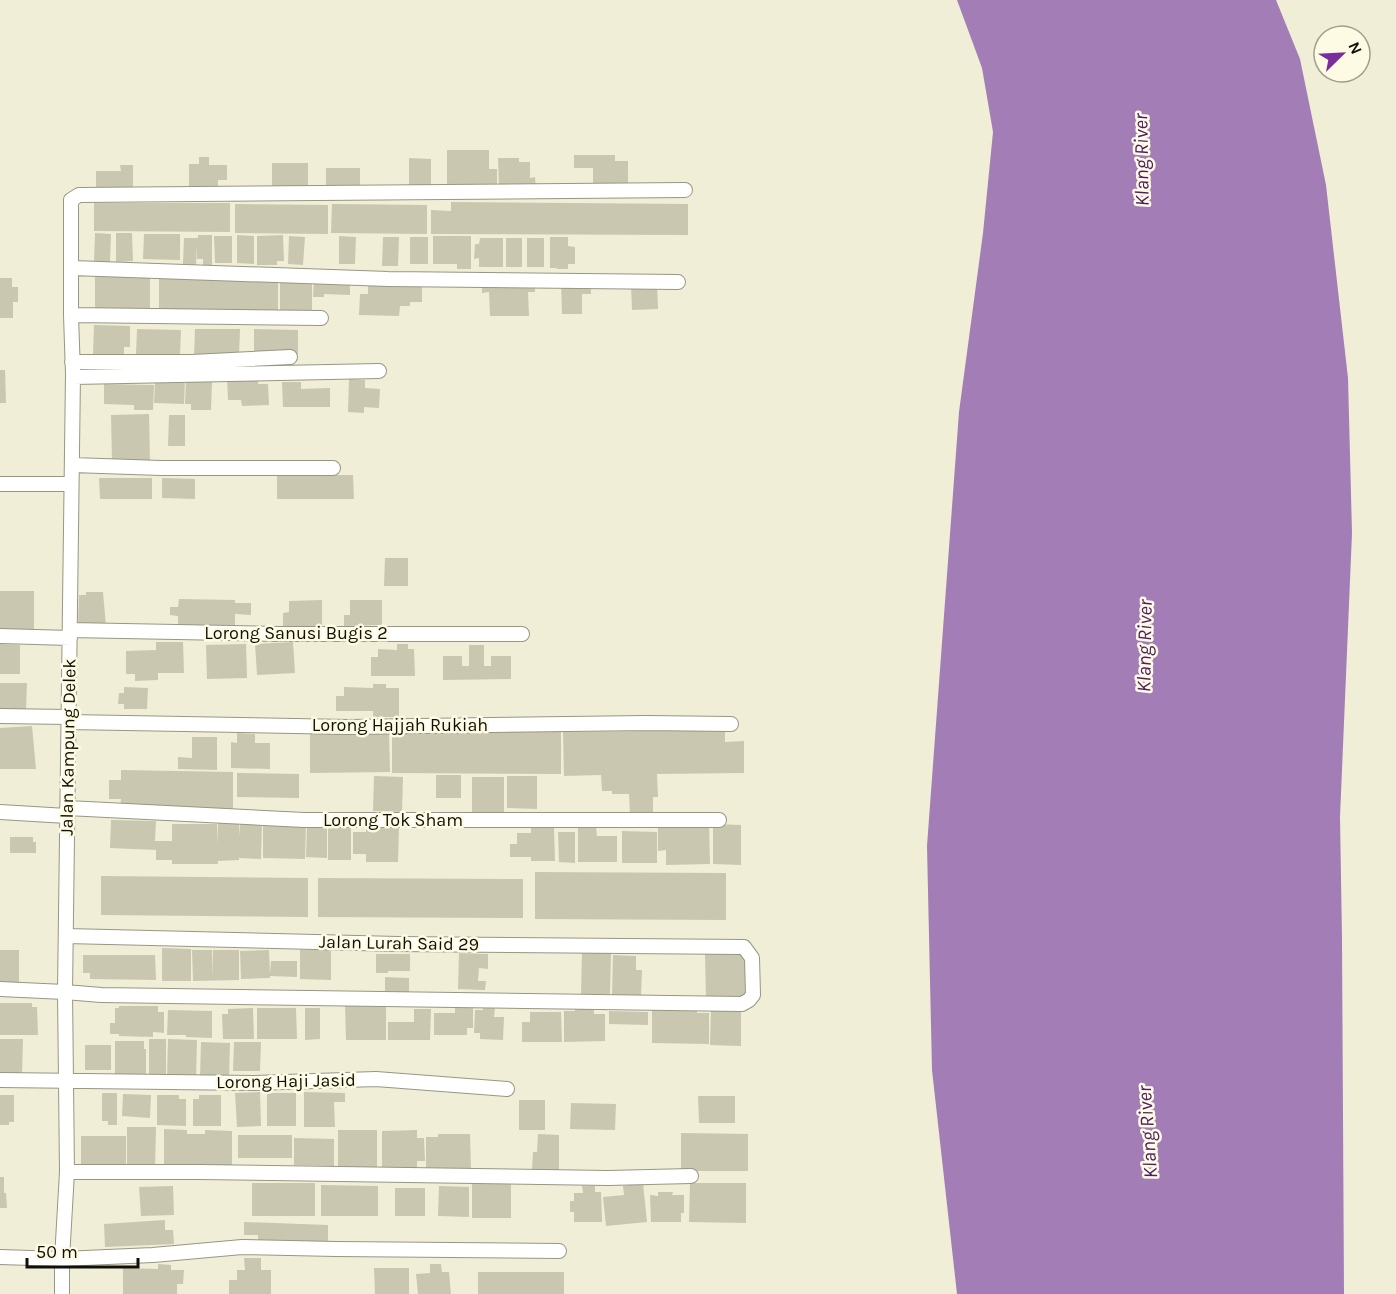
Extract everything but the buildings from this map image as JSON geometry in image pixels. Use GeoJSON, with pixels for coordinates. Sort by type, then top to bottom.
{"type":"FeatureCollection","features":[{"type":"Feature","properties":{"kind":"street","name":"Jalan Kampung Delek"},"geometry":{"type":"LineString","coordinates":[[62,1294],[68,1172],[65,992],[73,377],[72,200],[80,195],[685,190]]}},
{"type":"Feature","properties":{"kind":"street"},"geometry":{"type":"LineString","coordinates":[[72,268],[388,279],[678,282]]}},
{"type":"Feature","properties":{"kind":"street"},"geometry":{"type":"LineString","coordinates":[[71,315],[321,318]]}},
{"type":"Feature","properties":{"kind":"street"},"geometry":{"type":"LineString","coordinates":[[72,362],[192,362],[290,357]]}},
{"type":"Feature","properties":{"kind":"street"},"geometry":{"type":"LineString","coordinates":[[73,377],[379,371]]}},
{"type":"Feature","properties":{"kind":"street"},"geometry":{"type":"LineString","coordinates":[[72,465],[161,468],[333,468]]}},
{"type":"Feature","properties":{"kind":"street"},"geometry":{"type":"LineString","coordinates":[[0,484],[71,484]]}},
{"type":"Feature","properties":{"kind":"street","name":"Lorong Sanusi Bugis 2"},"geometry":{"type":"LineString","coordinates":[[0,636],[522,634]]}},
{"type":"Feature","properties":{"kind":"street","name":"Lorong Hajjah Rukiah"},"geometry":{"type":"LineString","coordinates":[[0,716],[68,720],[348,727],[731,724]]}},
{"type":"Feature","properties":{"kind":"street","name":"Lorong Tok Sham"},"geometry":{"type":"LineString","coordinates":[[0,812],[304,820],[718,820]]}},
{"type":"Feature","properties":{"kind":"street","name":"Jalan Lurah Said 29"},"geometry":{"type":"LineString","coordinates":[[65,992],[209,997],[742,1004],[753,995],[752,958],[744,947],[398,944],[66,936]]}},
{"type":"Feature","properties":{"kind":"street"},"geometry":{"type":"LineString","coordinates":[[0,989],[65,992]]}},
{"type":"Feature","properties":{"kind":"street","name":"Lorong Haji Jasid"},"geometry":{"type":"LineString","coordinates":[[0,1080],[252,1083],[376,1079],[507,1089]]}},
{"type":"Feature","properties":{"kind":"street"},"geometry":{"type":"LineString","coordinates":[[68,1172],[608,1178],[691,1176]]}},
{"type":"Feature","properties":{"kind":"street"},"geometry":{"type":"LineString","coordinates":[[0,1257],[62,1259],[153,1255],[242,1247],[560,1251]]}},
{"type":"Feature","properties":{"kind":"water","name":"Klang River"},"geometry":{"type":"Polygon","coordinates":[[[957,0],[1276,0],[1300,59],[1326,185],[1348,378],[1352,533],[1340,817],[1344,1294],[957,1294],[932,1070],[927,846],[959,412],[983,233],[993,132],[982,68],[957,0]]]}}]}
